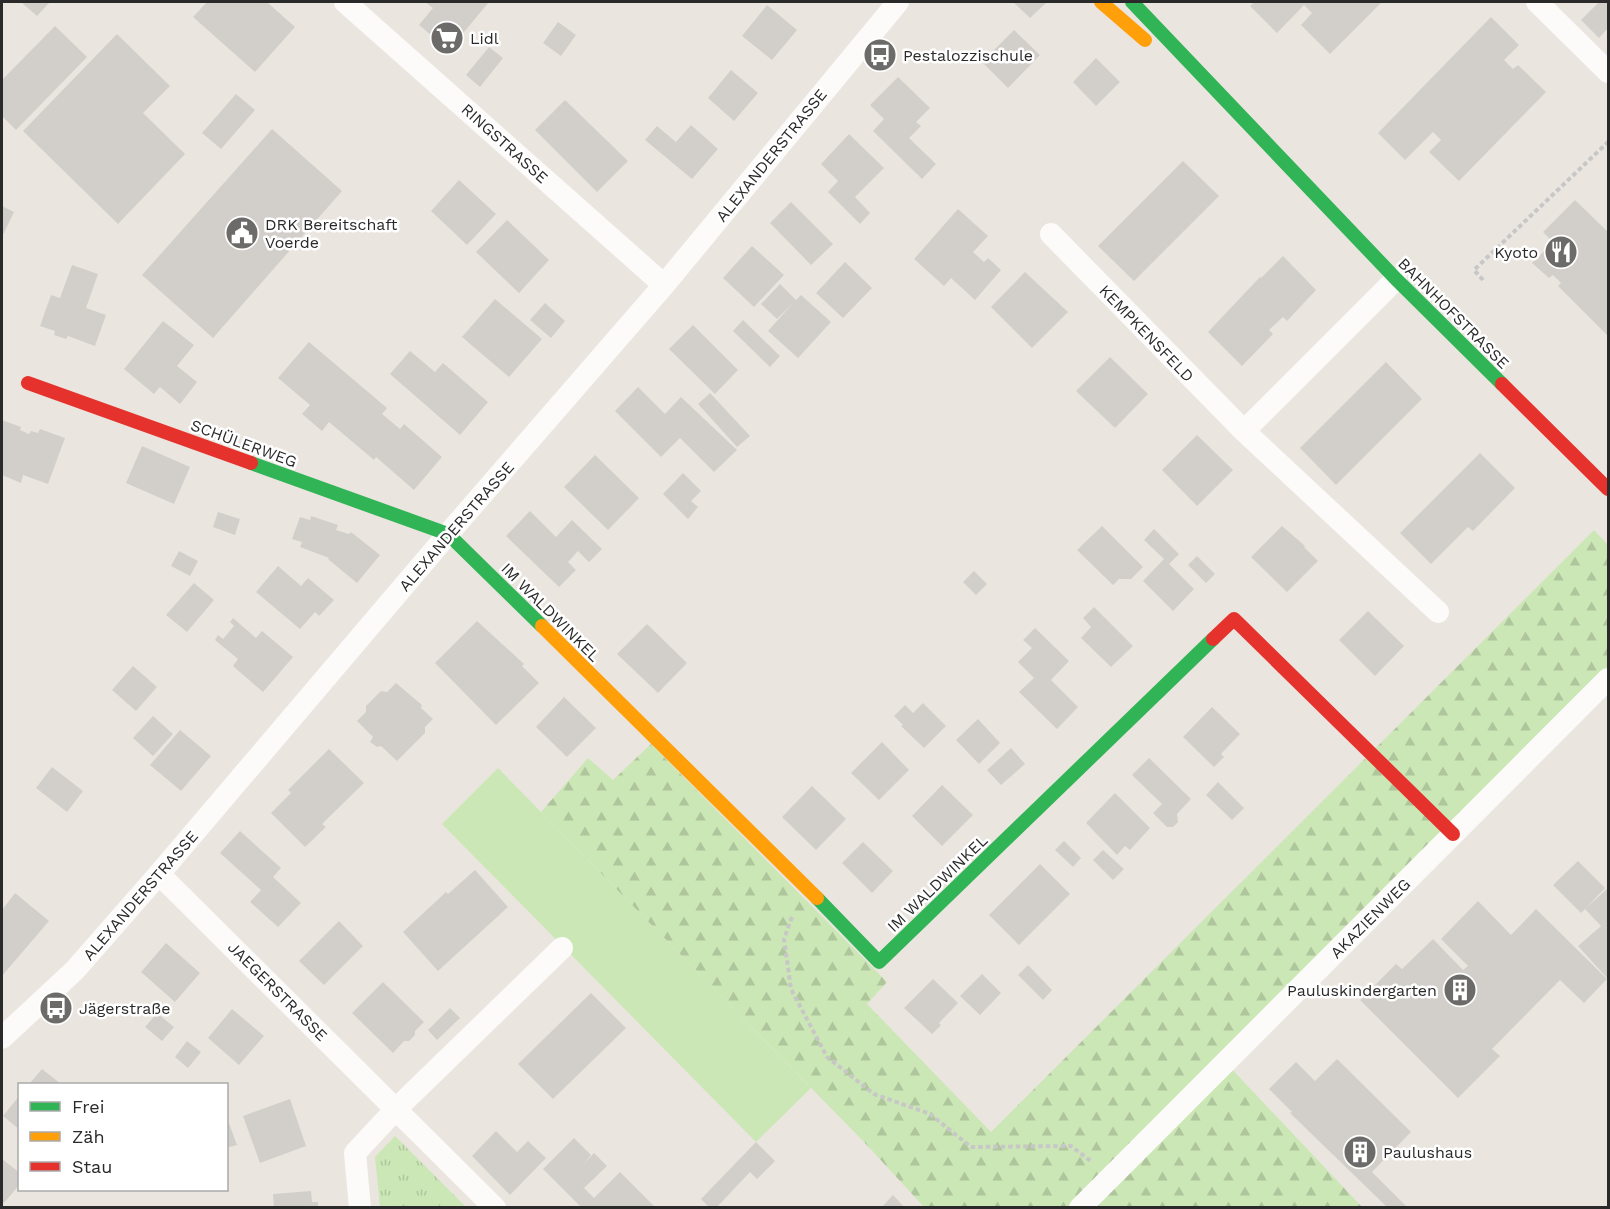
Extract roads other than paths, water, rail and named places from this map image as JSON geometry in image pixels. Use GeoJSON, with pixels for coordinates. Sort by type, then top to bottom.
{"type":"FeatureCollection","features":[{"type":"Feature","properties":{"kind":"street","name":"RINGSTRASSE"},"geometry":{"type":"LineString","coordinates":[[345,2],[664,285]]}},
{"type":"Feature","properties":{"kind":"street","name":"ALEXANDERSTRASSE"},"geometry":{"type":"LineString","coordinates":[[2,1038],[75,970],[159,874],[448,534],[664,285],[898,2]]}},
{"type":"Feature","properties":{"kind":"street","name":"BAHNHOFSTRASSE"},"geometry":{"type":"LineString","coordinates":[[1101,2],[1280,157]]}},
{"type":"Feature","properties":{"kind":"street","name":"BAHNHOFSTRASSE"},"geometry":{"type":"LineString","coordinates":[[1132,2],[1396,279],[1608,489]]}},
{"type":"Feature","properties":{"kind":"street"},"geometry":{"type":"LineString","coordinates":[[1537,2],[1608,72]]}},
{"type":"Feature","properties":{"kind":"street","name":"KEMPKENSFELD"},"geometry":{"type":"LineString","coordinates":[[1051,234],[1244,431],[1438,612]]}},
{"type":"Feature","properties":{"kind":"street"},"geometry":{"type":"LineString","coordinates":[[1244,431],[1396,279]]}},
{"type":"Feature","properties":{"kind":"street","name":"SCHÜLERWEG"},"geometry":{"type":"LineString","coordinates":[[28,383],[448,534]]}},
{"type":"Feature","properties":{"kind":"street","name":"IM WALDWINKEL"},"geometry":{"type":"LineString","coordinates":[[448,534],[879,962],[1234,618],[1453,834]]}},
{"type":"Feature","properties":{"kind":"street","name":"AKAZIENWEG"},"geometry":{"type":"LineString","coordinates":[[1080,1208],[1608,679]]}},
{"type":"Feature","properties":{"kind":"street","name":"JAEGERSTRASSE"},"geometry":{"type":"LineString","coordinates":[[159,874],[495,1208]]}},
{"type":"Feature","properties":{"kind":"street"},"geometry":{"type":"LineString","coordinates":[[360,1208],[355,1153],[396,1109],[562,948]]}},
{"type":"Feature","properties":{"kind":"place","name":"Lidl"},"geometry":{"type":"Point","coordinates":[447,38]}},
{"type":"Feature","properties":{"kind":"place","name":"Pestalozzischule"},"geometry":{"type":"Point","coordinates":[880,55]}},
{"type":"Feature","properties":{"kind":"place","name":"DRK Bereitschaft Voerde"},"geometry":{"type":"Point","coordinates":[242,233]}},
{"type":"Feature","properties":{"kind":"place","name":"Kyoto"},"geometry":{"type":"Point","coordinates":[1561,252]}},
{"type":"Feature","properties":{"kind":"place","name":"Pauluskindergarten"},"geometry":{"type":"Point","coordinates":[1460,990]}},
{"type":"Feature","properties":{"kind":"place","name":"Jägerstraße"},"geometry":{"type":"Point","coordinates":[56,1008]}},
{"type":"Feature","properties":{"kind":"place","name":"Paulushaus"},"geometry":{"type":"Point","coordinates":[1360,1152]}}]}
